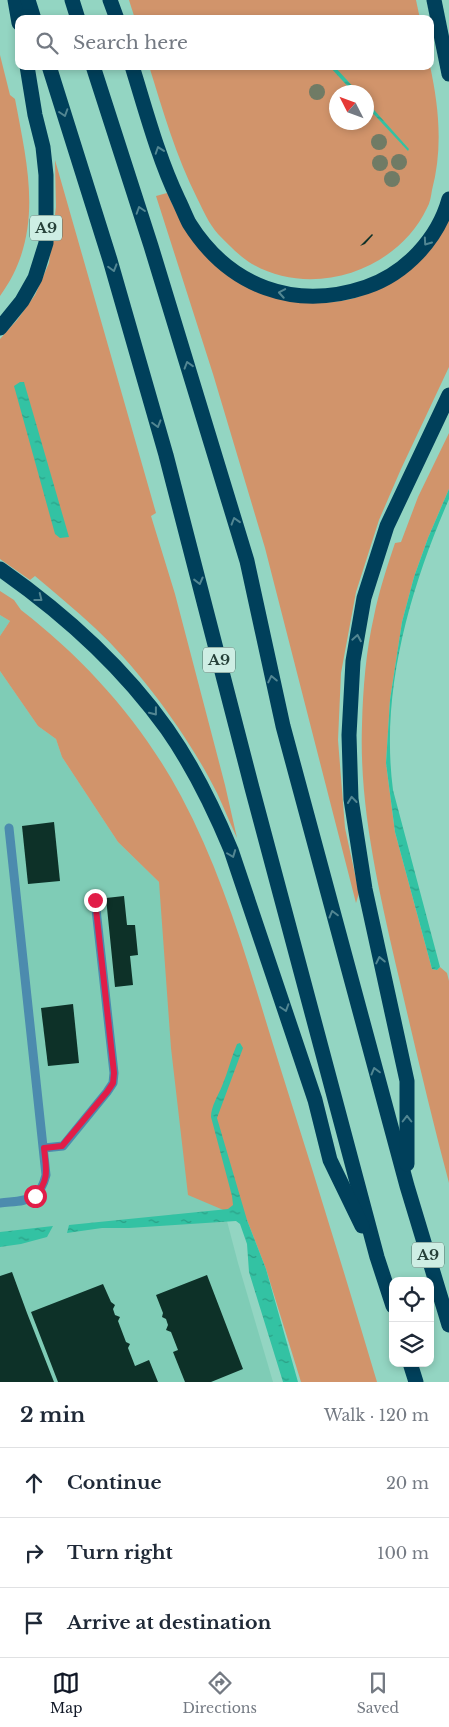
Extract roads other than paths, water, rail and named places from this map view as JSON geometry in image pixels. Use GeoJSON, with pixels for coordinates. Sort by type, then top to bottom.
{"type":"FeatureCollection","features":[{"type":"Feature","properties":{"kind":"highway"},"geometry":{"type":"LineString","coordinates":[[15,0],[18,15]]}},
{"type":"Feature","properties":{"kind":"highway"},"geometry":{"type":"LineString","coordinates":[[28,0],[33,15]]}},
{"type":"Feature","properties":{"kind":"highway"},"geometry":{"type":"LineString","coordinates":[[72,0],[77,15]]}},
{"type":"Feature","properties":{"kind":"highway"},"geometry":{"type":"LineString","coordinates":[[110,0],[116,15]]}},
{"type":"Feature","properties":{"kind":"highway"},"geometry":{"type":"LineString","coordinates":[[434,0],[449,74]]}},
{"type":"Feature","properties":{"kind":"highway","name":"A9"},"geometry":{"type":"LineString","coordinates":[[0,328],[22,301],[35,278],[46,243],[46,174],[43,147],[27,70]]}},
{"type":"Feature","properties":{"kind":"highway","name":"A9"},"geometry":{"type":"LineString","coordinates":[[50,70],[110,260],[166,455],[252,788],[389,1293]]}},
{"type":"Feature","properties":{"kind":"highway","name":"A9"},"geometry":{"type":"LineString","coordinates":[[95,70],[247,561],[283,726],[407,1186],[449,1325]]}},
{"type":"Feature","properties":{"kind":"highway"},"geometry":{"type":"LineString","coordinates":[[133,70],[170,183],[189,222],[204,243],[223,262],[252,282],[272,291],[313,297],[348,293],[371,285],[400,268],[423,248],[438,226],[449,199]]}},
{"type":"Feature","properties":{"kind":"highway","name":"A9"},"geometry":{"type":"LineString","coordinates":[[407,1186],[407,1081],[365,889],[351,799],[349,735],[354,661],[364,598],[387,526],[449,395]]}},
{"type":"Feature","properties":{"kind":"highway","name":"A9"},"geometry":{"type":"LineString","coordinates":[[0,569],[64,618],[103,654],[139,693],[168,730],[191,768],[219,820],[242,880],[315,1100],[330,1160],[378,1257]]}},
{"type":"Feature","properties":{"kind":"highway"},"geometry":{"type":"LineString","coordinates":[[411,1367],[416,1382]]}},
{"type":"Feature","properties":{"kind":"lane"},"geometry":{"type":"LineString","coordinates":[[0,1203],[26,1200],[35,1196],[43,1187],[46,1175],[9,828]]}},
{"type":"Feature","properties":{"kind":"lane"},"geometry":{"type":"LineString","coordinates":[[44,1148],[62,1146],[113,1083],[114,1073],[95,900]]}},
{"type":"Feature","properties":{"kind":"water"},"geometry":{"type":"Polygon","coordinates":[[[333,70],[338,70],[352,85],[347,85],[333,70]]]}},
{"type":"Feature","properties":{"kind":"water"},"geometry":{"type":"Polygon","coordinates":[[[374,110],[409,149],[408,151],[374,115],[374,110]]]}},
{"type":"Feature","properties":{"kind":"water"},"geometry":{"type":"Polygon","coordinates":[[[24,382],[69,537],[60,538],[55,534],[14,386],[24,382]]]}},
{"type":"Feature","properties":{"kind":"water"},"geometry":{"type":"Polygon","coordinates":[[[449,489],[449,499],[422,569],[402,641],[391,715],[390,753],[393,790],[440,967],[437,970],[432,969],[395,832],[386,763],[390,700],[402,622],[414,577],[449,489]]]}},
{"type":"Feature","properties":{"kind":"water"},"geometry":{"type":"Polygon","coordinates":[[[240,1043],[243,1048],[217,1118],[247,1220],[266,1269],[298,1382],[283,1382],[249,1272],[247,1244],[240,1224],[236,1221],[102,1228],[67,1233],[69,1225],[228,1209],[233,1205],[211,1113],[237,1044],[240,1043]]]}},
{"type":"Feature","properties":{"kind":"water"},"geometry":{"type":"Polygon","coordinates":[[[53,1226],[47,1237],[0,1247],[0,1232],[53,1226]]]}}]}
